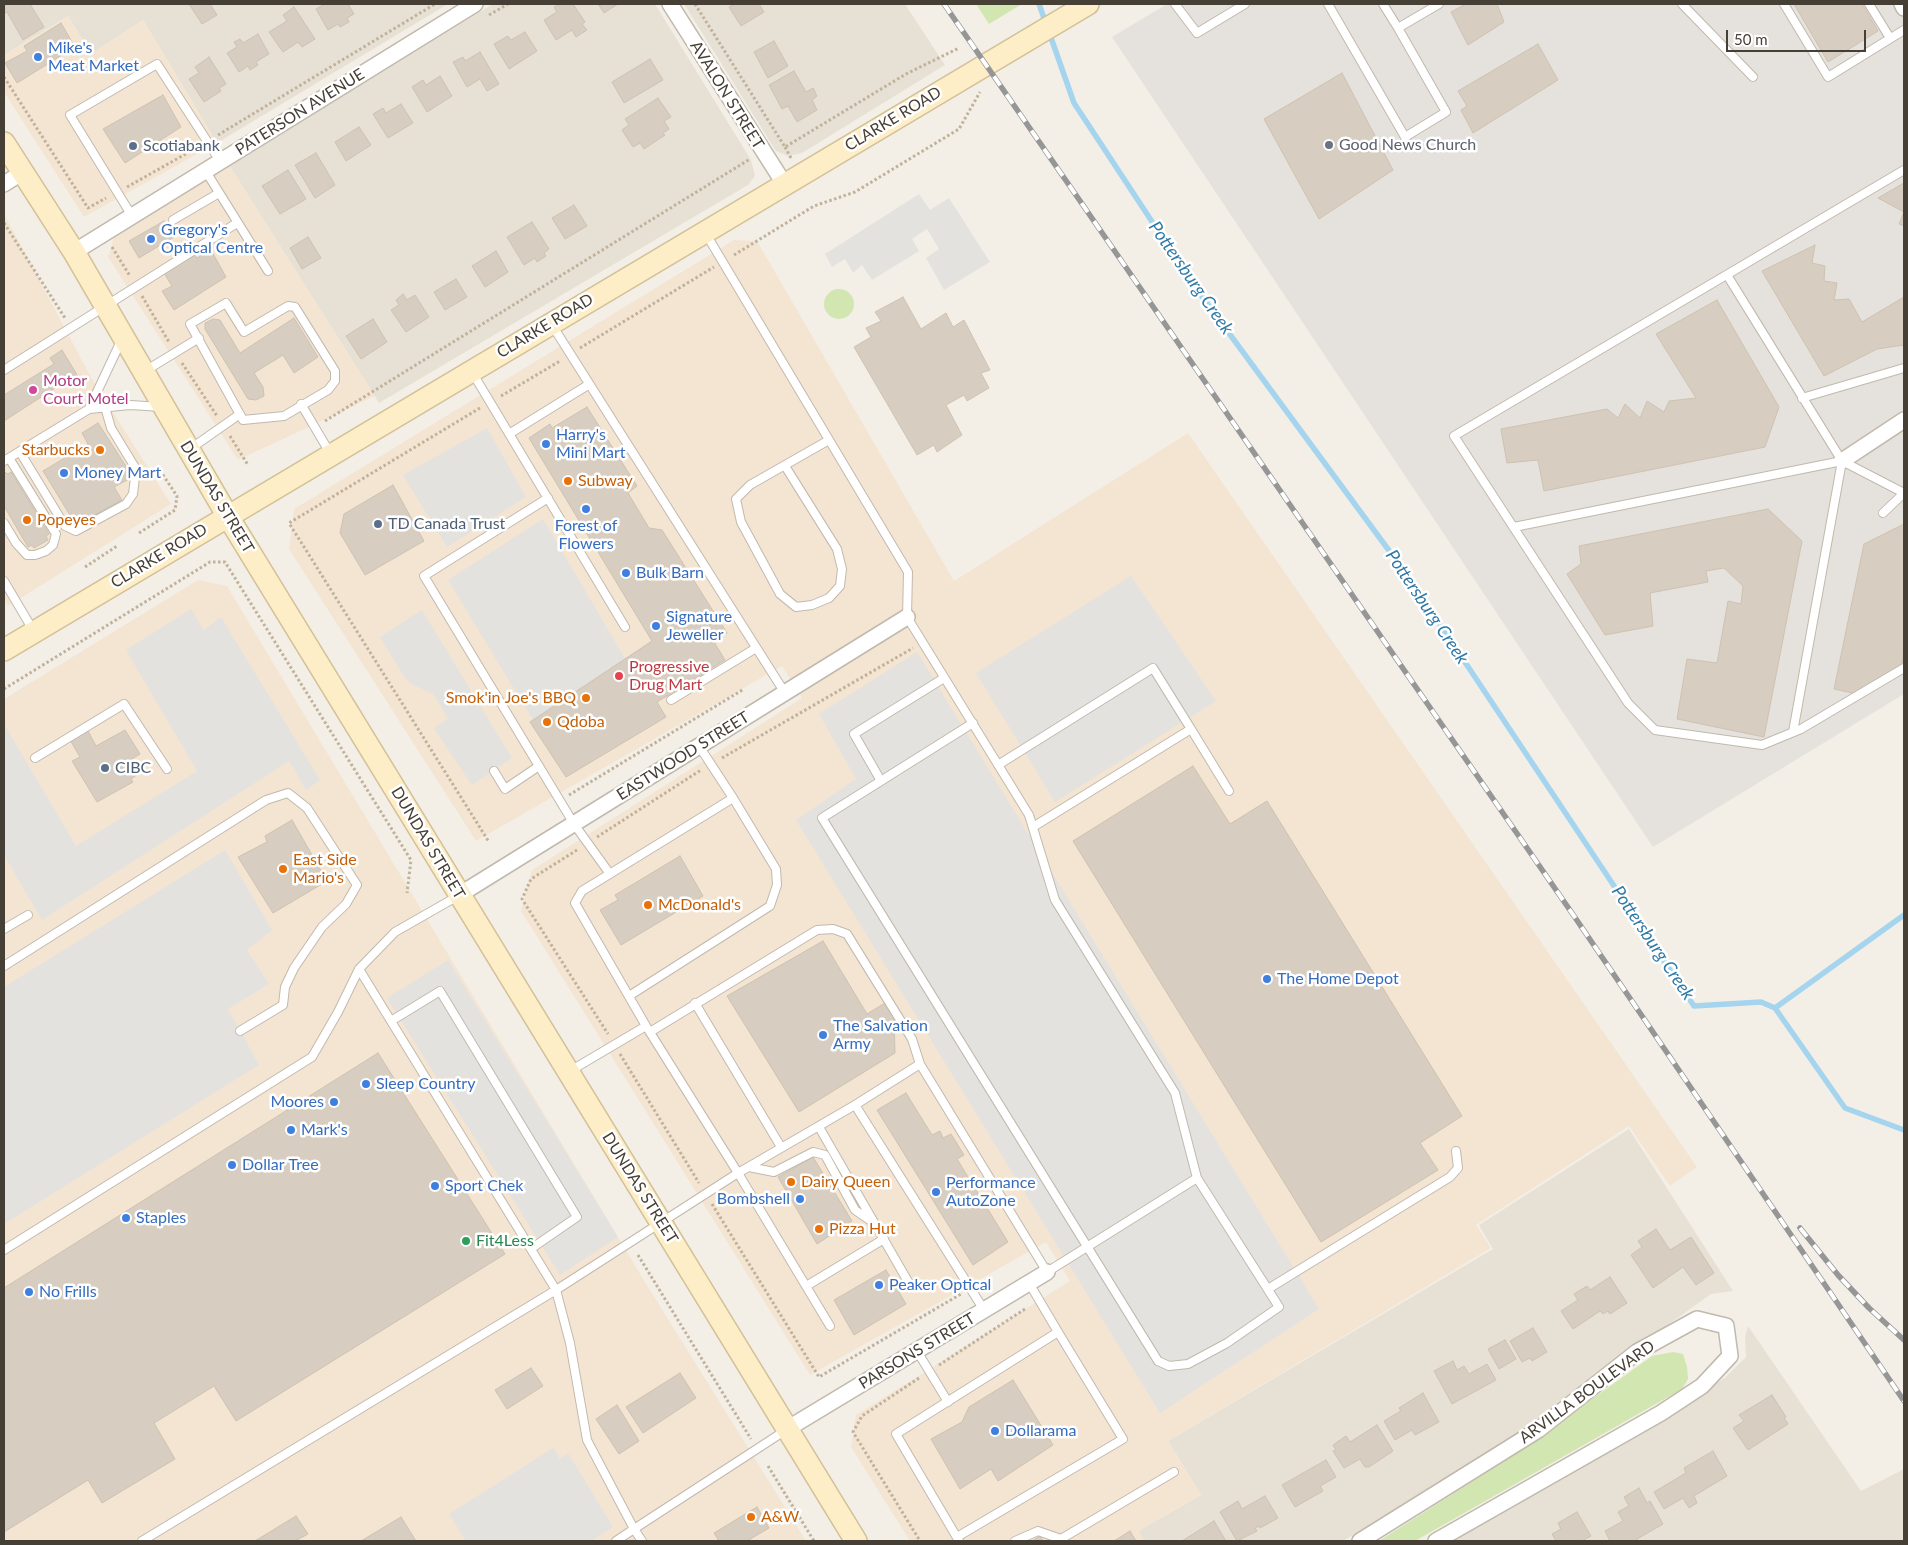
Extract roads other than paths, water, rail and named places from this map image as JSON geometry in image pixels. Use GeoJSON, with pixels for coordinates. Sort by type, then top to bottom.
{"type":"FeatureCollection","features":[{"type":"Feature","properties":{"kind":"main road","name":"CLARKE ROAD"},"geometry":{"type":"LineString","coordinates":[[4,650],[227,515],[1082,7]]}},
{"type":"Feature","properties":{"kind":"main road","name":"DUNDAS STREET"},"geometry":{"type":"LineString","coordinates":[[4,143],[74,252],[227,515],[856,1541]]}},
{"type":"Feature","properties":{"kind":"street","name":"PATERSON AVENUE"},"geometry":{"type":"LineString","coordinates":[[74,252],[475,4]]}},
{"type":"Feature","properties":{"kind":"street","name":"AVALON STREET"},"geometry":{"type":"LineString","coordinates":[[670,4],[785,185]]}},
{"type":"Feature","properties":{"kind":"street"},"geometry":{"type":"LineString","coordinates":[[1902,4],[1904,8]]}},
{"type":"Feature","properties":{"kind":"street"},"geometry":{"type":"LineString","coordinates":[[4,184],[23,172]]}},
{"type":"Feature","properties":{"kind":"street"},"geometry":{"type":"LineString","coordinates":[[1842,460],[1904,420]]}},
{"type":"Feature","properties":{"kind":"street","name":"EASTWOOD STREET"},"geometry":{"type":"LineString","coordinates":[[459,895],[907,617]]}},
{"type":"Feature","properties":{"kind":"street","name":"PARSONS STREET"},"geometry":{"type":"LineString","coordinates":[[787,1429],[1047,1272]]}},
{"type":"Feature","properties":{"kind":"street","name":"ARVILLA BOULEVARD"},"geometry":{"type":"LineString","coordinates":[[1360,1541],[1538,1430],[1637,1352],[1697,1319],[1726,1326],[1730,1356],[1702,1386],[1661,1413],[1436,1541]]}},
{"type":"Feature","properties":{"kind":"lane"},"geometry":{"type":"LineString","coordinates":[[1175,4],[1196,33],[1245,4]]}},
{"type":"Feature","properties":{"kind":"lane"},"geometry":{"type":"LineString","coordinates":[[1328,4],[1405,137],[1446,112],[1384,4]]}},
{"type":"Feature","properties":{"kind":"lane"},"geometry":{"type":"LineString","coordinates":[[1398,28],[1439,4]]}},
{"type":"Feature","properties":{"kind":"lane"},"geometry":{"type":"LineString","coordinates":[[1682,4],[1753,77]]}},
{"type":"Feature","properties":{"kind":"lane"},"geometry":{"type":"LineString","coordinates":[[1784,4],[1828,77],[1904,30]]}},
{"type":"Feature","properties":{"kind":"lane"},"geometry":{"type":"LineString","coordinates":[[1869,4],[1890,38]]}},
{"type":"Feature","properties":{"kind":"lane"},"geometry":{"type":"LineString","coordinates":[[132,216],[70,115],[157,64],[220,161]]}},
{"type":"Feature","properties":{"kind":"lane"},"geometry":{"type":"LineString","coordinates":[[206,170],[268,271]]}},
{"type":"Feature","properties":{"kind":"lane"},"geometry":{"type":"LineString","coordinates":[[1904,170],[1454,436],[1628,703],[1655,730],[1762,745],[1793,732],[1904,668]]}},
{"type":"Feature","properties":{"kind":"lane"},"geometry":{"type":"LineString","coordinates":[[173,220],[219,193]]}},
{"type":"Feature","properties":{"kind":"lane"},"geometry":{"type":"LineString","coordinates":[[4,370],[237,223]]}},
{"type":"Feature","properties":{"kind":"lane"},"geometry":{"type":"LineString","coordinates":[[705,232],[908,572],[907,617],[1030,815],[1055,900],[1175,1092],[1197,1178],[1279,1307],[1227,1343],[1188,1364],[1169,1366],[1158,1361],[822,818],[972,723]]}},
{"type":"Feature","properties":{"kind":"lane"},"geometry":{"type":"LineString","coordinates":[[1726,275],[1842,460],[1904,493],[1883,513]]}},
{"type":"Feature","properties":{"kind":"lane"},"geometry":{"type":"LineString","coordinates":[[226,303],[244,332],[288,306],[295,307],[335,371],[335,381],[328,390],[301,404],[284,416],[243,420],[190,324],[226,303]]}},
{"type":"Feature","properties":{"kind":"lane"},"geometry":{"type":"LineString","coordinates":[[551,324],[785,693]]}},
{"type":"Feature","properties":{"kind":"lane"},"geometry":{"type":"LineString","coordinates":[[89,409],[123,337]]}},
{"type":"Feature","properties":{"kind":"lane"},"geometry":{"type":"LineString","coordinates":[[143,372],[199,338]]}},
{"type":"Feature","properties":{"kind":"lane"},"geometry":{"type":"LineString","coordinates":[[1802,398],[1904,368]]}},
{"type":"Feature","properties":{"kind":"lane"},"geometry":{"type":"LineString","coordinates":[[471,370],[625,627]]}},
{"type":"Feature","properties":{"kind":"lane"},"geometry":{"type":"LineString","coordinates":[[509,434],[588,384]]}},
{"type":"Feature","properties":{"kind":"lane"},"geometry":{"type":"LineString","coordinates":[[301,404],[330,454]]}},
{"type":"Feature","properties":{"kind":"lane"},"geometry":{"type":"LineString","coordinates":[[4,523],[16,543],[27,555],[36,555],[46,551],[53,545],[56,534],[6,460],[89,409],[130,405],[164,407]]}},
{"type":"Feature","properties":{"kind":"lane"},"geometry":{"type":"LineString","coordinates":[[20,452],[65,526],[76,531],[126,504],[133,494],[136,469],[110,428],[105,408]]}},
{"type":"Feature","properties":{"kind":"lane"},"geometry":{"type":"LineString","coordinates":[[189,450],[240,414]]}},
{"type":"Feature","properties":{"kind":"lane"},"geometry":{"type":"LineString","coordinates":[[785,466],[837,549],[842,569],[840,586],[829,598],[812,605],[796,607],[780,594],[741,522],[736,507],[736,499],[741,492],[828,440]]}},
{"type":"Feature","properties":{"kind":"lane"},"geometry":{"type":"LineString","coordinates":[[1514,528],[1842,460]]}},
{"type":"Feature","properties":{"kind":"lane"},"geometry":{"type":"LineString","coordinates":[[1793,732],[1842,460]]}},
{"type":"Feature","properties":{"kind":"lane"},"geometry":{"type":"LineString","coordinates":[[548,498],[424,576],[574,824],[610,874]]}},
{"type":"Feature","properties":{"kind":"lane"},"geometry":{"type":"LineString","coordinates":[[4,581],[34,632]]}},
{"type":"Feature","properties":{"kind":"lane"},"geometry":{"type":"LineString","coordinates":[[671,700],[756,648]]}},
{"type":"Feature","properties":{"kind":"lane"},"geometry":{"type":"LineString","coordinates":[[998,765],[1153,668],[1229,791]]}},
{"type":"Feature","properties":{"kind":"lane"},"geometry":{"type":"LineString","coordinates":[[881,780],[854,734],[944,678]]}},
{"type":"Feature","properties":{"kind":"lane"},"geometry":{"type":"LineString","coordinates":[[35,758],[124,704],[167,769]]}},
{"type":"Feature","properties":{"kind":"lane"},"geometry":{"type":"LineString","coordinates":[[1033,828],[1191,729]]}},
{"type":"Feature","properties":{"kind":"lane"},"geometry":{"type":"LineString","coordinates":[[629,996],[770,906],[776,884],[776,869],[699,746]]}},
{"type":"Feature","properties":{"kind":"lane"},"geometry":{"type":"LineString","coordinates":[[494,771],[505,789],[539,766]]}},
{"type":"Feature","properties":{"kind":"lane"},"geometry":{"type":"LineString","coordinates":[[4,966],[266,800],[288,793],[307,808],[357,885],[346,904],[322,927],[294,968],[284,987],[283,1006],[240,1031]]}},
{"type":"Feature","properties":{"kind":"lane"},"geometry":{"type":"LineString","coordinates":[[733,798],[582,892],[575,904],[648,1029],[808,1285],[830,1326]]}},
{"type":"Feature","properties":{"kind":"lane"},"geometry":{"type":"LineString","coordinates":[[4,1250],[312,1057],[338,1012],[359,968],[396,932],[459,895]]}},
{"type":"Feature","properties":{"kind":"lane"},"geometry":{"type":"LineString","coordinates":[[4,929],[28,915]]}},
{"type":"Feature","properties":{"kind":"lane"},"geometry":{"type":"LineString","coordinates":[[568,1072],[614,1045],[695,1003],[817,930],[833,928],[847,934],[912,1039],[920,1064],[1047,1272],[1197,1178]]}},
{"type":"Feature","properties":{"kind":"lane"},"geometry":{"type":"LineString","coordinates":[[359,968],[556,1290],[570,1342],[587,1440],[642,1541]]}},
{"type":"Feature","properties":{"kind":"lane"},"geometry":{"type":"LineString","coordinates":[[391,1021],[440,991],[577,1217],[532,1248]]}},
{"type":"Feature","properties":{"kind":"lane"},"geometry":{"type":"LineString","coordinates":[[695,1003],[781,1147]]}},
{"type":"Feature","properties":{"kind":"lane"},"geometry":{"type":"LineString","coordinates":[[142,1541],[556,1290],[749,1166],[819,1127],[920,1064]]}},
{"type":"Feature","properties":{"kind":"lane"},"geometry":{"type":"LineString","coordinates":[[855,1105],[984,1310]]}},
{"type":"Feature","properties":{"kind":"lane"},"geometry":{"type":"LineString","coordinates":[[819,1127],[910,1285]]}},
{"type":"Feature","properties":{"kind":"lane"},"geometry":{"type":"LineString","coordinates":[[1268,1289],[1450,1177],[1458,1168],[1456,1151]]}},
{"type":"Feature","properties":{"kind":"lane"},"geometry":{"type":"LineString","coordinates":[[749,1166],[774,1172],[813,1152],[825,1155],[855,1210],[873,1222]]}},
{"type":"Feature","properties":{"kind":"lane"},"geometry":{"type":"LineString","coordinates":[[808,1285],[884,1239]]}},
{"type":"Feature","properties":{"kind":"lane"},"geometry":{"type":"LineString","coordinates":[[1029,1284],[1123,1438],[958,1539],[896,1434],[1058,1332]]}},
{"type":"Feature","properties":{"kind":"lane"},"geometry":{"type":"LineString","coordinates":[[917,1351],[948,1402]]}},
{"type":"Feature","properties":{"kind":"lane"},"geometry":{"type":"LineString","coordinates":[[616,1541],[787,1429]]}},
{"type":"Feature","properties":{"kind":"lane"},"geometry":{"type":"LineString","coordinates":[[1015,1541],[1038,1531],[1061,1540],[1174,1472]]}},
{"type":"Feature","properties":{"kind":"waterway","name":"Pottersburg Creek"},"geometry":{"type":"LineString","coordinates":[[1039,4],[1046,24]]}},
{"type":"Feature","properties":{"kind":"waterway","name":"Pottersburg Creek"},"geometry":{"type":"LineString","coordinates":[[1049,32],[1074,103],[1195,287],[1407,575],[1694,1006],[1761,1002],[1775,1008]]}},
{"type":"Feature","properties":{"kind":"waterway","name":"Pottersburg Creek"},"geometry":{"type":"LineString","coordinates":[[1775,1008],[1904,915]]}},
{"type":"Feature","properties":{"kind":"waterway"},"geometry":{"type":"LineString","coordinates":[[1775,1008],[1845,1108],[1904,1130]]}},
{"type":"Feature","properties":{"kind":"railway"},"geometry":{"type":"LineString","coordinates":[[944,4],[1574,916],[1904,1401]]}},
{"type":"Feature","properties":{"kind":"railway"},"geometry":{"type":"LineString","coordinates":[[1800,1228],[1838,1275],[1869,1308],[1904,1340]]}},
{"type":"Feature","properties":{"kind":"place","name":"Mike's Meat Market"},"geometry":{"type":"Point","coordinates":[38,57]}},
{"type":"Feature","properties":{"kind":"place","name":"Good News Church"},"geometry":{"type":"Point","coordinates":[1329,145]}},
{"type":"Feature","properties":{"kind":"place","name":"Scotiabank"},"geometry":{"type":"Point","coordinates":[133,146]}},
{"type":"Feature","properties":{"kind":"place","name":"Gregory's Optical Centre"},"geometry":{"type":"Point","coordinates":[151,239]}},
{"type":"Feature","properties":{"kind":"place","name":"Motor Court Motel"},"geometry":{"type":"Point","coordinates":[33,390]}},
{"type":"Feature","properties":{"kind":"place","name":"Harry's Mini Mart"},"geometry":{"type":"Point","coordinates":[546,444]}},
{"type":"Feature","properties":{"kind":"place","name":"Starbucks"},"geometry":{"type":"Point","coordinates":[100,450]}},
{"type":"Feature","properties":{"kind":"place","name":"Money Mart"},"geometry":{"type":"Point","coordinates":[64,473]}},
{"type":"Feature","properties":{"kind":"place","name":"Subway"},"geometry":{"type":"Point","coordinates":[568,481]}},
{"type":"Feature","properties":{"kind":"place","name":"Forest of Flowers"},"geometry":{"type":"Point","coordinates":[586,509]}},
{"type":"Feature","properties":{"kind":"place","name":"Popeyes"},"geometry":{"type":"Point","coordinates":[27,520]}},
{"type":"Feature","properties":{"kind":"place","name":"TD Canada Trust"},"geometry":{"type":"Point","coordinates":[378,524]}},
{"type":"Feature","properties":{"kind":"place","name":"Bulk Barn"},"geometry":{"type":"Point","coordinates":[626,573]}},
{"type":"Feature","properties":{"kind":"place","name":"Signature Jeweller"},"geometry":{"type":"Point","coordinates":[656,626]}},
{"type":"Feature","properties":{"kind":"place","name":"Progressive Drug Mart"},"geometry":{"type":"Point","coordinates":[619,676]}},
{"type":"Feature","properties":{"kind":"place","name":"Smok'in Joe's BBQ"},"geometry":{"type":"Point","coordinates":[586,698]}},
{"type":"Feature","properties":{"kind":"place","name":"Qdoba"},"geometry":{"type":"Point","coordinates":[547,722]}},
{"type":"Feature","properties":{"kind":"place","name":"CIBC"},"geometry":{"type":"Point","coordinates":[105,768]}},
{"type":"Feature","properties":{"kind":"place","name":"East Side Mario's"},"geometry":{"type":"Point","coordinates":[283,869]}},
{"type":"Feature","properties":{"kind":"place","name":"McDonald's"},"geometry":{"type":"Point","coordinates":[648,905]}},
{"type":"Feature","properties":{"kind":"place","name":"The Home Depot"},"geometry":{"type":"Point","coordinates":[1267,979]}},
{"type":"Feature","properties":{"kind":"place","name":"The Salvation Army"},"geometry":{"type":"Point","coordinates":[823,1035]}},
{"type":"Feature","properties":{"kind":"place","name":"Sleep Country"},"geometry":{"type":"Point","coordinates":[366,1084]}},
{"type":"Feature","properties":{"kind":"place","name":"Moores"},"geometry":{"type":"Point","coordinates":[334,1102]}},
{"type":"Feature","properties":{"kind":"place","name":"Mark's"},"geometry":{"type":"Point","coordinates":[291,1130]}},
{"type":"Feature","properties":{"kind":"place","name":"Dollar Tree"},"geometry":{"type":"Point","coordinates":[232,1165]}},
{"type":"Feature","properties":{"kind":"place","name":"Dairy Queen"},"geometry":{"type":"Point","coordinates":[791,1182]}},
{"type":"Feature","properties":{"kind":"place","name":"Sport Chek"},"geometry":{"type":"Point","coordinates":[435,1186]}},
{"type":"Feature","properties":{"kind":"place","name":"Performance AutoZone"},"geometry":{"type":"Point","coordinates":[936,1192]}},
{"type":"Feature","properties":{"kind":"place","name":"Bombshell"},"geometry":{"type":"Point","coordinates":[800,1199]}},
{"type":"Feature","properties":{"kind":"place","name":"Staples"},"geometry":{"type":"Point","coordinates":[126,1218]}},
{"type":"Feature","properties":{"kind":"place","name":"Pizza Hut"},"geometry":{"type":"Point","coordinates":[819,1229]}},
{"type":"Feature","properties":{"kind":"place","name":"Fit4Less"},"geometry":{"type":"Point","coordinates":[466,1241]}},
{"type":"Feature","properties":{"kind":"place","name":"Peaker Optical"},"geometry":{"type":"Point","coordinates":[879,1285]}},
{"type":"Feature","properties":{"kind":"place","name":"No Frills"},"geometry":{"type":"Point","coordinates":[29,1292]}},
{"type":"Feature","properties":{"kind":"place","name":"Dollarama"},"geometry":{"type":"Point","coordinates":[995,1431]}},
{"type":"Feature","properties":{"kind":"place","name":"A&W"},"geometry":{"type":"Point","coordinates":[751,1517]}}]}
